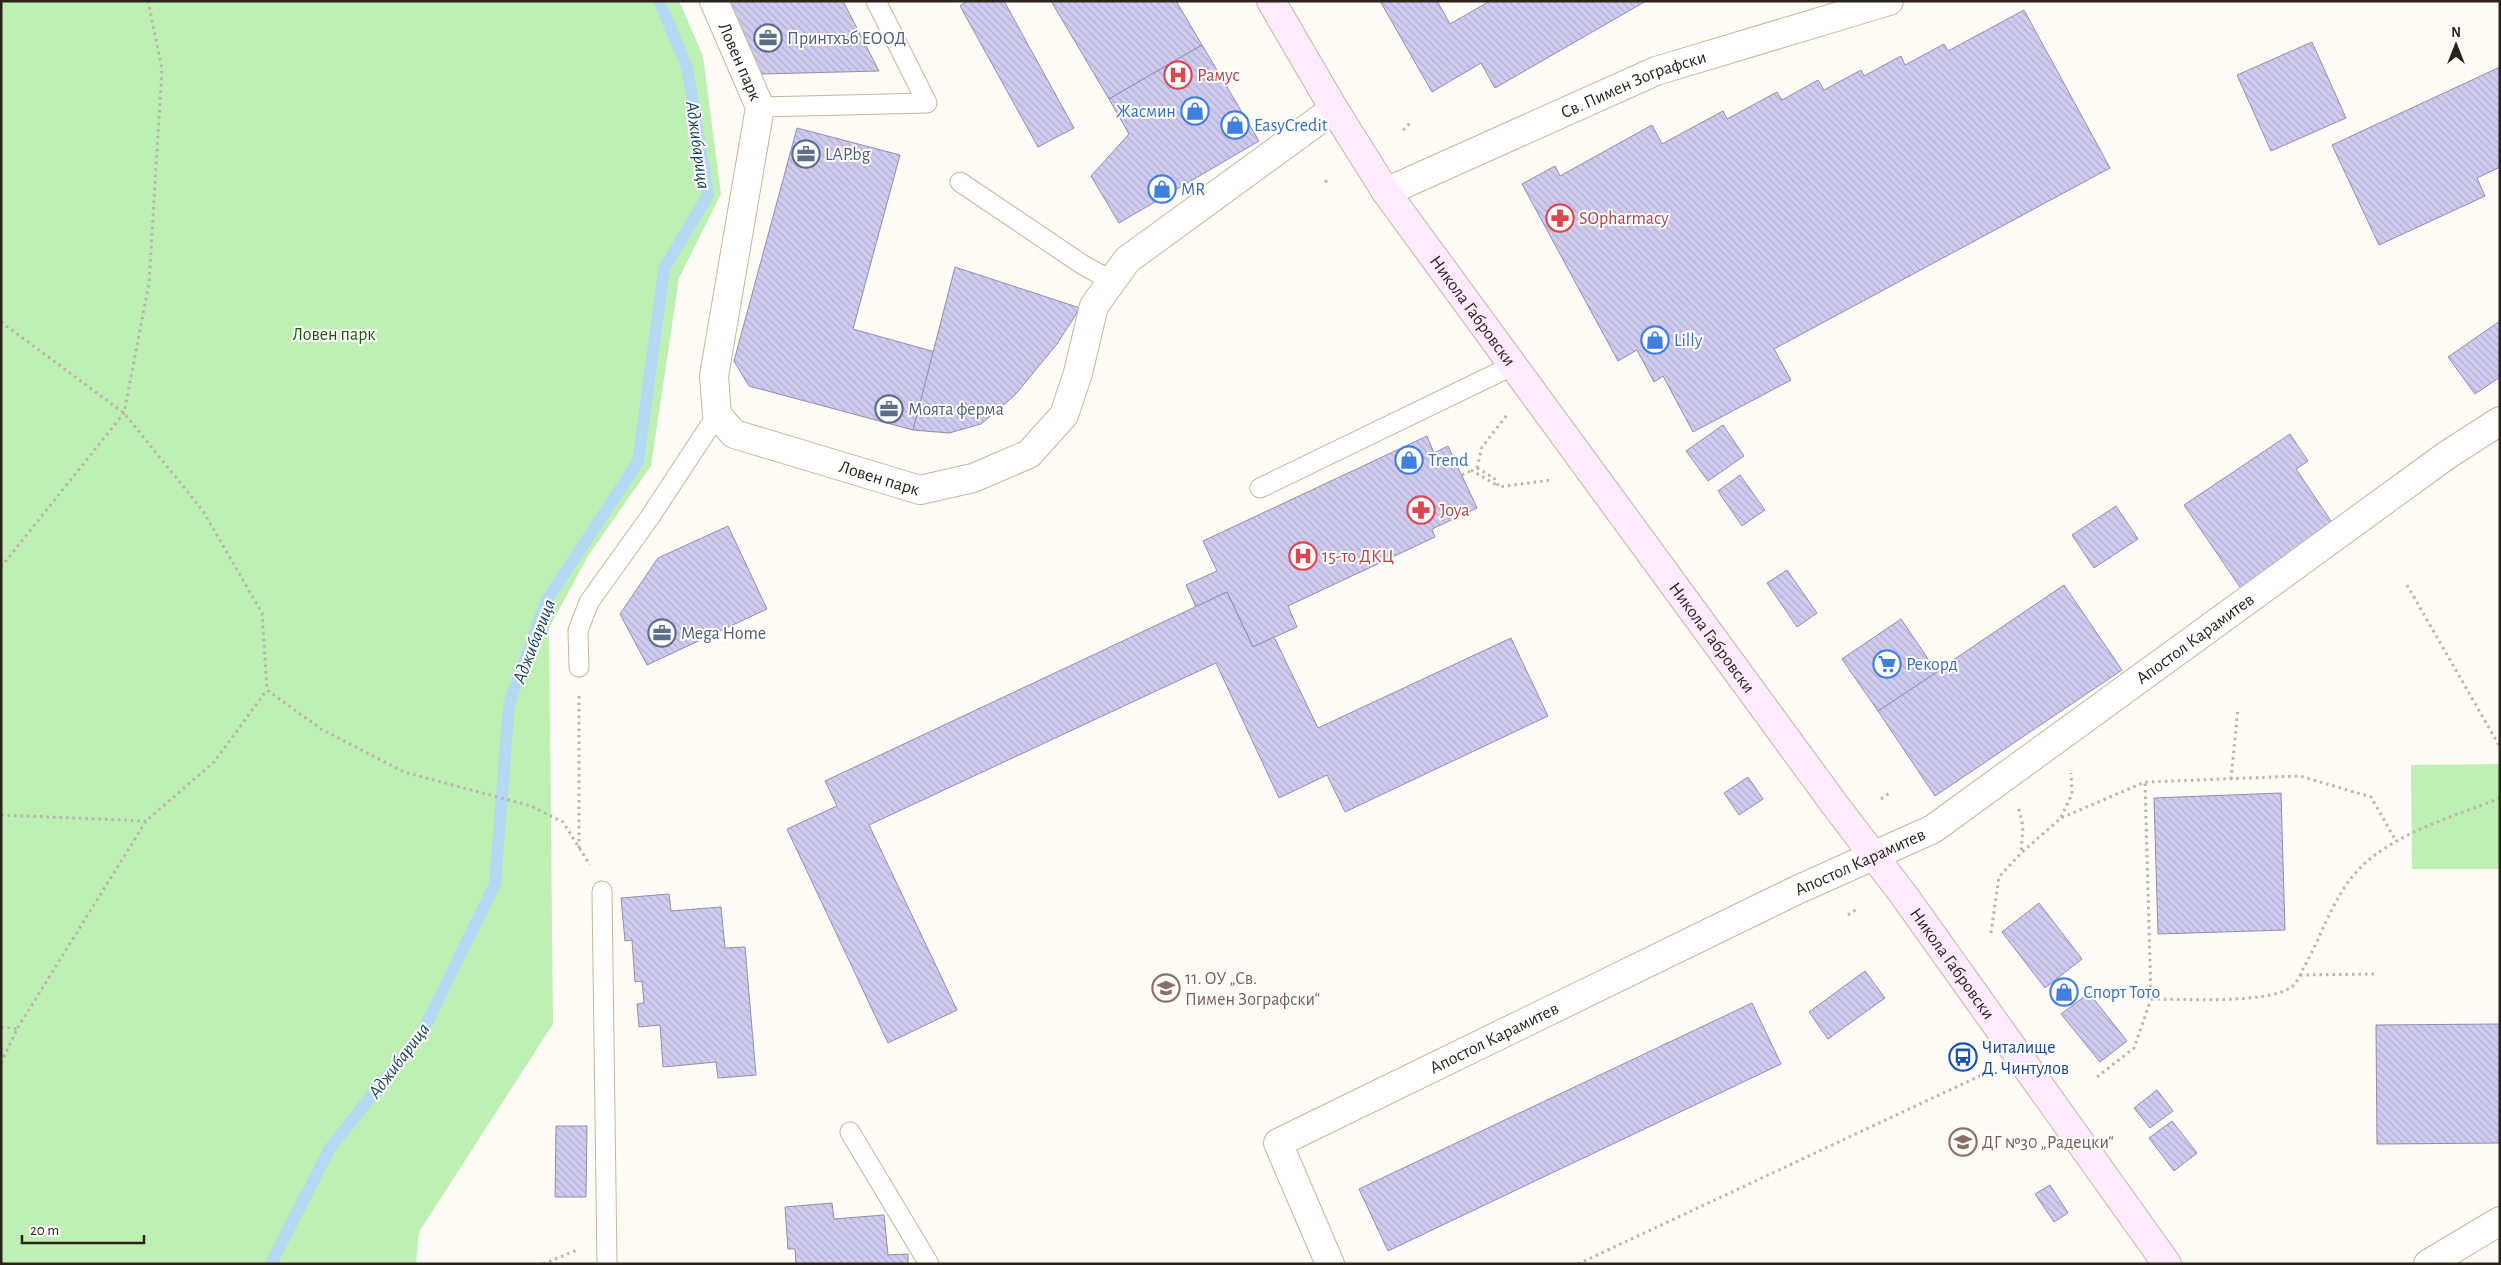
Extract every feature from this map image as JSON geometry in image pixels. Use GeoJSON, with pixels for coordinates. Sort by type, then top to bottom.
{"type":"FeatureCollection","features":[{"type":"Feature","properties":{"kind":"street","name":"Ловен парк"},"geometry":{"type":"LineString","coordinates":[[714,1],[760,106],[714,376],[717,416],[734,434],[920,490],[973,478],[1029,454],[1064,416],[1078,373],[1094,306],[1127,260],[1334,109]]}},
{"type":"Feature","properties":{"kind":"street","name":"Никола Габровски"},"geometry":{"type":"LineString","coordinates":[[1271,1],[1334,109],[1386,192],[1874,856],[2167,1264]]}},
{"type":"Feature","properties":{"kind":"street","name":"Св. Пимен Зографски"},"geometry":{"type":"LineString","coordinates":[[1386,192],[1656,71],[1889,1]]}},
{"type":"Feature","properties":{"kind":"street","name":"Апостол Карамитев"},"geometry":{"type":"LineString","coordinates":[[1330,1264],[1278,1143],[1797,890],[1933,829],[2447,455],[2500,422]]}},
{"type":"Feature","properties":{"kind":"street"},"geometry":{"type":"LineString","coordinates":[[2428,1264],[2500,1221]]}},
{"type":"Feature","properties":{"kind":"lane"},"geometry":{"type":"LineString","coordinates":[[760,106],[927,103],[876,1]]}},
{"type":"Feature","properties":{"kind":"lane"},"geometry":{"type":"LineString","coordinates":[[960,182],[1083,265],[1112,281]]}},
{"type":"Feature","properties":{"kind":"lane"},"geometry":{"type":"LineString","coordinates":[[1260,488],[1514,365]]}},
{"type":"Feature","properties":{"kind":"lane"},"geometry":{"type":"LineString","coordinates":[[579,667],[578,631],[589,602],[650,517],[717,416]]}},
{"type":"Feature","properties":{"kind":"lane"},"geometry":{"type":"LineString","coordinates":[[602,891],[607,1264]]}},
{"type":"Feature","properties":{"kind":"lane"},"geometry":{"type":"LineString","coordinates":[[850,1132],[929,1264]]}},
{"type":"Feature","properties":{"kind":"path"},"geometry":{"type":"LineString","coordinates":[[1,567],[124,413],[149,283],[162,69],[148,1]]}},
{"type":"Feature","properties":{"kind":"path"},"geometry":{"type":"LineString","coordinates":[[1403,130],[1412,121]]}},
{"type":"Feature","properties":{"kind":"path"},"geometry":{"type":"LineString","coordinates":[[1325,182],[1330,178]]}},
{"type":"Feature","properties":{"kind":"path"},"geometry":{"type":"LineString","coordinates":[[1,322],[124,413],[203,511],[262,613],[267,690],[214,762],[146,820],[17,1028],[1,1064]]}},
{"type":"Feature","properties":{"kind":"path"},"geometry":{"type":"LineString","coordinates":[[1477,468],[1482,447],[1509,413]]}},
{"type":"Feature","properties":{"kind":"path"},"geometry":{"type":"LineString","coordinates":[[1462,475],[1477,468],[1494,478],[1499,487]]}},
{"type":"Feature","properties":{"kind":"path"},"geometry":{"type":"LineString","coordinates":[[1471,470],[1499,487],[1551,480]]}},
{"type":"Feature","properties":{"kind":"path"},"geometry":{"type":"LineString","coordinates":[[2407,585],[2500,746]]}},
{"type":"Feature","properties":{"kind":"path"},"geometry":{"type":"LineString","coordinates":[[579,667],[579,848]]}},
{"type":"Feature","properties":{"kind":"path"},"geometry":{"type":"LineString","coordinates":[[267,690],[321,729],[404,772],[531,806],[563,822],[592,868],[602,891]]}},
{"type":"Feature","properties":{"kind":"path"},"geometry":{"type":"LineString","coordinates":[[2231,778],[2238,708]]}},
{"type":"Feature","properties":{"kind":"path"},"geometry":{"type":"LineString","coordinates":[[1991,933],[1999,877],[2021,853],[2061,818],[2145,782],[2300,776],[2371,797],[2396,841]]}},
{"type":"Feature","properties":{"kind":"path"},"geometry":{"type":"LineString","coordinates":[[2097,1077],[2134,1048],[2151,999],[2145,782]]}},
{"type":"Feature","properties":{"kind":"path"},"geometry":{"type":"LineString","coordinates":[[1881,799],[1891,792]]}},
{"type":"Feature","properties":{"kind":"path"},"geometry":{"type":"LineString","coordinates":[[2151,999],[2251,998],[2276,995],[2292,987],[2300,975],[2335,904],[2361,867],[2396,841],[2500,798]]}},
{"type":"Feature","properties":{"kind":"path"},"geometry":{"type":"LineString","coordinates":[[1,815],[146,820]]}},
{"type":"Feature","properties":{"kind":"path"},"geometry":{"type":"LineString","coordinates":[[1848,915],[1857,909]]}},
{"type":"Feature","properties":{"kind":"path"},"geometry":{"type":"LineString","coordinates":[[2300,975],[2375,974]]}},
{"type":"Feature","properties":{"kind":"path"},"geometry":{"type":"LineString","coordinates":[[1,1027],[17,1028]]}},
{"type":"Feature","properties":{"kind":"path"},"geometry":{"type":"LineString","coordinates":[[1578,1264],[1986,1073]]}},
{"type":"Feature","properties":{"kind":"green space","name":"Ловен парк"},"geometry":{"type":"Polygon","coordinates":[[[1,1],[679,1],[703,56],[721,194],[679,278],[651,466],[588,556],[549,628],[553,1024],[419,1232],[416,1264],[1,1264],[1,1]]]}},
{"type":"Feature","properties":{"kind":"green space"},"geometry":{"type":"Polygon","coordinates":[[[2500,764],[2500,869],[2412,869],[2411,765],[2500,764]]]}},
{"type":"Feature","properties":{"kind":"building"},"geometry":{"type":"Polygon","coordinates":[[[728,1],[843,1],[879,71],[761,74],[728,1]]]}},
{"type":"Feature","properties":{"kind":"building"},"geometry":{"type":"Polygon","coordinates":[[[967,1],[1004,1],[1074,128],[1038,147],[960,6],[967,1]]]}},
{"type":"Feature","properties":{"kind":"building"},"geometry":{"type":"Polygon","coordinates":[[[1051,1],[1176,1],[1202,45],[1109,99],[1051,1]]]}},
{"type":"Feature","properties":{"kind":"building"},"geometry":{"type":"Polygon","coordinates":[[[1380,1],[1437,1],[1450,24],[1490,1],[1646,1],[1495,88],[1481,63],[1432,92],[1380,1]]]}},
{"type":"Feature","properties":{"kind":"building"},"geometry":{"type":"Polygon","coordinates":[[[2024,10],[2110,168],[1774,349],[1791,380],[1693,432],[1663,376],[1654,382],[1637,350],[1618,361],[1522,184],[1555,166],[1560,176],[1652,125],[1662,144],[1723,111],[1727,119],[1777,92],[1782,100],[1818,80],[1824,90],[1861,70],[1864,76],[1901,56],[1905,65],[1944,44],[1948,51],[2024,10]]]}},
{"type":"Feature","properties":{"kind":"building"},"geometry":{"type":"Polygon","coordinates":[[[2312,42],[2346,118],[2271,151],[2237,75],[2312,42]]]}},
{"type":"Feature","properties":{"kind":"building"},"geometry":{"type":"Polygon","coordinates":[[[1202,45],[1259,141],[1119,223],[1091,176],[1129,134],[1109,99],[1202,45]]]}},
{"type":"Feature","properties":{"kind":"building"},"geometry":{"type":"Polygon","coordinates":[[[2500,67],[2500,167],[2477,178],[2485,196],[2379,245],[2332,145],[2500,67]]]}},
{"type":"Feature","properties":{"kind":"building"},"geometry":{"type":"Polygon","coordinates":[[[797,128],[900,155],[853,329],[935,352],[913,430],[749,386],[734,361],[797,128]]]}},
{"type":"Feature","properties":{"kind":"building"},"geometry":{"type":"Polygon","coordinates":[[[955,267],[1080,308],[1057,344],[1015,395],[981,424],[949,433],[913,430],[955,267]]]}},
{"type":"Feature","properties":{"kind":"building"},"geometry":{"type":"Polygon","coordinates":[[[2500,321],[2500,377],[2475,394],[2448,357],[2500,321]]]}},
{"type":"Feature","properties":{"kind":"building"},"geometry":{"type":"Polygon","coordinates":[[[1723,425],[1744,456],[1708,481],[1686,451],[1723,425]]]}},
{"type":"Feature","properties":{"kind":"building"},"geometry":{"type":"Polygon","coordinates":[[[2290,434],[2308,461],[2296,469],[2335,527],[2242,590],[2184,505],[2290,434]]]}},
{"type":"Feature","properties":{"kind":"building","name":"15-то ДКЦ"},"geometry":{"type":"Polygon","coordinates":[[[1427,436],[1434,453],[1448,446],[1477,508],[1432,529],[1435,537],[1288,606],[1297,627],[1253,647],[1227,592],[1196,607],[1186,585],[1217,571],[1203,541],[1427,436]]]}},
{"type":"Feature","properties":{"kind":"building"},"geometry":{"type":"Polygon","coordinates":[[[1740,475],[1765,510],[1742,526],[1718,491],[1740,475]]]}},
{"type":"Feature","properties":{"kind":"building"},"geometry":{"type":"Polygon","coordinates":[[[2116,506],[2138,539],[2094,568],[2072,535],[2116,506]]]}},
{"type":"Feature","properties":{"kind":"building"},"geometry":{"type":"Polygon","coordinates":[[[728,526],[767,609],[647,665],[620,614],[658,558],[728,526]]]}},
{"type":"Feature","properties":{"kind":"building"},"geometry":{"type":"Polygon","coordinates":[[[1787,570],[1817,613],[1797,627],[1767,583],[1787,570]]]}},
{"type":"Feature","properties":{"kind":"building"},"geometry":{"type":"Polygon","coordinates":[[[2064,585],[2122,670],[1935,796],[1878,711],[2064,585]]]}},
{"type":"Feature","properties":{"kind":"building"},"geometry":{"type":"Polygon","coordinates":[[[1227,592],[1253,647],[1274,637],[1318,728],[1511,638],[1548,716],[1345,812],[1327,775],[1279,798],[1216,663],[869,825],[957,1010],[888,1043],[787,829],[837,806],[825,781],[1227,592]]]}},
{"type":"Feature","properties":{"kind":"building"},"geometry":{"type":"Polygon","coordinates":[[[1901,619],[1937,672],[1878,711],[1842,659],[1901,619]]]}},
{"type":"Feature","properties":{"kind":"building"},"geometry":{"type":"Polygon","coordinates":[[[1748,777],[1763,799],[1739,815],[1724,793],[1748,777]]]}},
{"type":"Feature","properties":{"kind":"building"},"geometry":{"type":"Polygon","coordinates":[[[2281,793],[2285,930],[2158,934],[2154,798],[2281,793]]]}},
{"type":"Feature","properties":{"kind":"building"},"geometry":{"type":"Polygon","coordinates":[[[669,894],[671,911],[721,907],[725,948],[745,947],[756,1075],[718,1078],[716,1062],[663,1067],[660,1025],[639,1027],[637,1004],[644,1003],[642,981],[635,982],[632,940],[625,941],[621,898],[669,894]]]}},
{"type":"Feature","properties":{"kind":"building"},"geometry":{"type":"Polygon","coordinates":[[[2039,903],[2082,959],[2045,988],[2002,932],[2039,903]]]}},
{"type":"Feature","properties":{"kind":"building"},"geometry":{"type":"Polygon","coordinates":[[[1865,971],[1885,998],[1828,1039],[1809,1012],[1865,971]]]}},
{"type":"Feature","properties":{"kind":"building"},"geometry":{"type":"Polygon","coordinates":[[[2089,993],[2127,1041],[2100,1062],[2061,1014],[2089,993]]]}},
{"type":"Feature","properties":{"kind":"building"},"geometry":{"type":"Polygon","coordinates":[[[1752,1003],[1781,1064],[1388,1251],[1359,1189],[1752,1003]]]}},
{"type":"Feature","properties":{"kind":"building"},"geometry":{"type":"Polygon","coordinates":[[[2500,1024],[2500,1143],[2377,1144],[2376,1025],[2500,1024]]]}},
{"type":"Feature","properties":{"kind":"building"},"geometry":{"type":"Polygon","coordinates":[[[2157,1090],[2173,1111],[2150,1128],[2134,1108],[2157,1090]]]}},
{"type":"Feature","properties":{"kind":"building"},"geometry":{"type":"Polygon","coordinates":[[[2172,1121],[2197,1153],[2174,1171],[2149,1138],[2172,1121]]]}},
{"type":"Feature","properties":{"kind":"building"},"geometry":{"type":"Polygon","coordinates":[[[556,1126],[587,1126],[586,1197],[555,1197],[556,1126]]]}},
{"type":"Feature","properties":{"kind":"building"},"geometry":{"type":"Polygon","coordinates":[[[2050,1185],[2068,1213],[2054,1222],[2035,1194],[2050,1185]]]}},
{"type":"Feature","properties":{"kind":"building"},"geometry":{"type":"Polygon","coordinates":[[[832,1203],[834,1219],[884,1215],[888,1255],[908,1254],[908,1264],[796,1264],[795,1249],[788,1249],[785,1207],[832,1203]]]}},
{"type":"Feature","properties":{"kind":"waterway","name":"Аджибарица"},"geometry":{"type":"LineString","coordinates":[[271,1264],[330,1148],[423,1031],[495,884],[509,704],[546,601],[638,462],[664,269],[708,195],[687,67],[659,1]]}},
{"type":"Feature","properties":{"kind":"place","name":"Принтхъб ЕООД"},"geometry":{"type":"Point","coordinates":[768,38]}},
{"type":"Feature","properties":{"kind":"place","name":"Рамус"},"geometry":{"type":"Point","coordinates":[1178,75]}},
{"type":"Feature","properties":{"kind":"place","name":"Жасмин"},"geometry":{"type":"Point","coordinates":[1195,111]}},
{"type":"Feature","properties":{"kind":"place","name":"EasyCredit"},"geometry":{"type":"Point","coordinates":[1235,125]}},
{"type":"Feature","properties":{"kind":"place","name":"LAP.bg"},"geometry":{"type":"Point","coordinates":[806,154]}},
{"type":"Feature","properties":{"kind":"place","name":"MR"},"geometry":{"type":"Point","coordinates":[1162,189]}},
{"type":"Feature","properties":{"kind":"place","name":"SOpharmacy"},"geometry":{"type":"Point","coordinates":[1560,218]}},
{"type":"Feature","properties":{"kind":"place","name":"Lilly"},"geometry":{"type":"Point","coordinates":[1655,340]}},
{"type":"Feature","properties":{"kind":"place","name":"Моята ферма"},"geometry":{"type":"Point","coordinates":[889,409]}},
{"type":"Feature","properties":{"kind":"place","name":"Trend"},"geometry":{"type":"Point","coordinates":[1409,460]}},
{"type":"Feature","properties":{"kind":"place","name":"Joya"},"geometry":{"type":"Point","coordinates":[1421,510]}},
{"type":"Feature","properties":{"kind":"place","name":"15-то ДКЦ"},"geometry":{"type":"Point","coordinates":[1303,556]}},
{"type":"Feature","properties":{"kind":"place","name":"Mega Home"},"geometry":{"type":"Point","coordinates":[662,633]}},
{"type":"Feature","properties":{"kind":"place","name":"Рекорд"},"geometry":{"type":"Point","coordinates":[1887,664]}},
{"type":"Feature","properties":{"kind":"place","name":"11. ОУ „Св. Пимен Зографски“"},"geometry":{"type":"Point","coordinates":[1166,988]}},
{"type":"Feature","properties":{"kind":"place","name":"Спорт Тото"},"geometry":{"type":"Point","coordinates":[2064,992]}},
{"type":"Feature","properties":{"kind":"place","name":"Читалище Д. Чинтулов"},"geometry":{"type":"Point","coordinates":[1963,1057]}},
{"type":"Feature","properties":{"kind":"place","name":"ДГ №30 „Радецки“"},"geometry":{"type":"Point","coordinates":[1963,1142]}}]}
